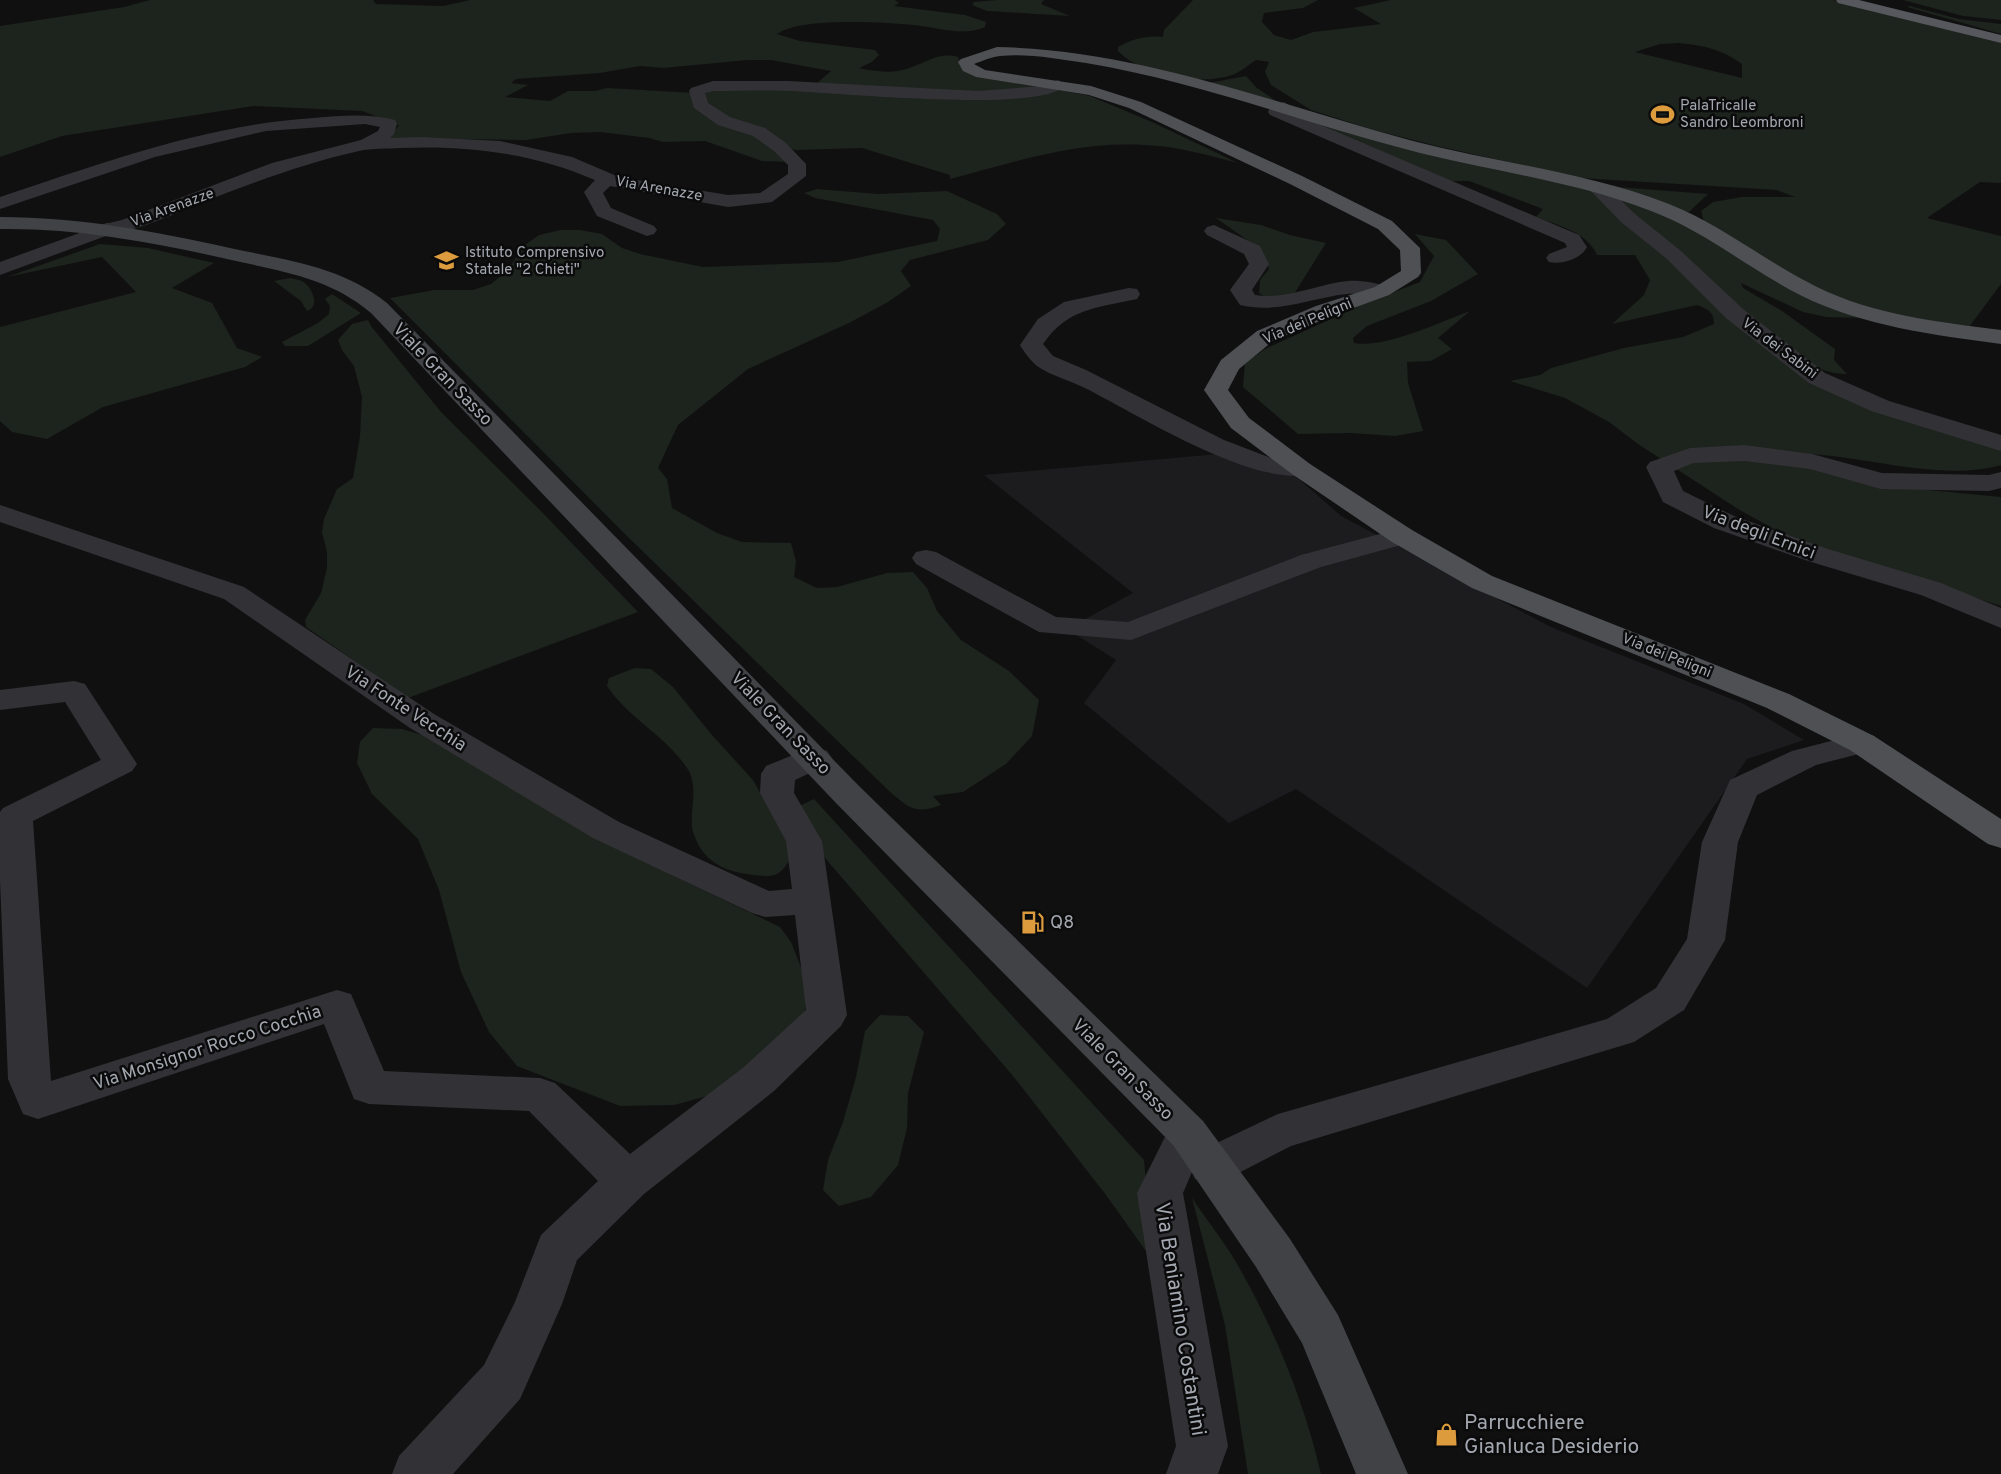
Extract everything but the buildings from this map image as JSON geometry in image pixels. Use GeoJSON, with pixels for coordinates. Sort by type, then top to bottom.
{"type":"FeatureCollection","features":[{"type":"Feature","properties":{"kind":"highway"},"geometry":{"type":"LineString","coordinates":[[1843,0],[2001,39]]}},
{"type":"Feature","properties":{"kind":"highway"},"geometry":{"type":"LineString","coordinates":[[1878,0],[2001,39]]}},
{"type":"Feature","properties":{"kind":"highway"},"geometry":{"type":"LineString","coordinates":[[1896,0],[1949,15],[1992,22]]}},
{"type":"Feature","properties":{"kind":"main road","name":"Via dei Peligni"},"geometry":{"type":"LineString","coordinates":[[2001,337],[1898,321],[1849,307],[1810,292],[1682,216],[1643,201],[1544,173],[1410,145],[1284,107],[1191,82],[1105,63],[1040,51],[994,51],[973,55],[966,62],[968,68],[981,74],[1091,91],[1136,105],[1296,180],[1385,225],[1410,248],[1411,273],[1382,291],[1324,311],[1265,336],[1229,365],[1216,390],[1240,423],[1301,469],[1402,536],[1482,582],[1778,701],[1862,742],[2001,836]]}},
{"type":"Feature","properties":{"kind":"main road","name":"Viale Gran Sasso"},"geometry":{"type":"LineString","coordinates":[[0,223],[32,222],[107,229],[285,265],[334,280],[363,295],[393,322],[848,794],[1199,1149],[1273,1253],[1321,1331],[1382,1474]]}},
{"type":"Feature","properties":{"kind":"street","name":"Via Arenazze"},"geometry":{"type":"LineString","coordinates":[[0,269],[107,229],[128,224],[278,167],[361,145],[421,142],[500,146],[566,161],[615,182],[728,201],[765,198],[796,176],[797,164],[780,147],[759,132],[724,121],[700,105],[697,91],[713,86],[788,86],[978,96],[1046,90],[1058,85]]}},
{"type":"Feature","properties":{"kind":"street"},"geometry":{"type":"LineString","coordinates":[[1284,107],[1277,109],[1276,112],[1572,239],[1577,247],[1576,250],[1556,258]]}},
{"type":"Feature","properties":{"kind":"street"},"geometry":{"type":"LineString","coordinates":[[0,203],[150,153],[266,126],[365,119],[389,124],[386,134],[361,145]]}},
{"type":"Feature","properties":{"kind":"street"},"geometry":{"type":"LineString","coordinates":[[607,179],[593,192],[604,212],[647,230]]}},
{"type":"Feature","properties":{"kind":"street","name":"Via dei Sabini"},"geometry":{"type":"LineString","coordinates":[[1597,188],[1628,218],[1674,255],[1735,314],[1817,378],[1880,406],[2001,443]]}},
{"type":"Feature","properties":{"kind":"street"},"geometry":{"type":"LineString","coordinates":[[1214,231],[1253,250],[1259,264],[1241,290],[1248,300],[1260,302],[1290,300],[1349,287],[1382,291]]}},
{"type":"Feature","properties":{"kind":"street"},"geometry":{"type":"LineString","coordinates":[[1129,294],[1072,307],[1046,324],[1031,345],[1045,361],[1078,375],[1215,445],[1266,465],[1301,469]]}},
{"type":"Feature","properties":{"kind":"street","name":"Via degli Ernici"},"geometry":{"type":"LineString","coordinates":[[2001,480],[1989,483],[1881,480],[1812,462],[1744,453],[1690,456],[1659,467],[1672,496],[1724,522],[1818,555],[1932,589],[2001,619]]}},
{"type":"Feature","properties":{"kind":"street","name":"Via Fonte Vecchia"},"geometry":{"type":"LineString","coordinates":[[0,513],[234,593],[422,721],[606,830],[765,904],[810,901]]}},
{"type":"Feature","properties":{"kind":"street"},"geometry":{"type":"LineString","coordinates":[[926,558],[1050,626],[1131,631],[1311,561],[1402,536]]}},
{"type":"Feature","properties":{"kind":"street","name":"Via Monsignor Rocco Cocchia"},"geometry":{"type":"LineString","coordinates":[[0,700],[74,692],[120,764],[15,816],[29,1078],[38,1102],[337,1005],[369,1087],[540,1095],[628,1181]]}},
{"type":"Feature","properties":{"kind":"street"},"geometry":{"type":"LineString","coordinates":[[1199,1149],[1278,1132],[1620,1031],[1670,999],[1706,940],[1720,842],[1742,788],[1804,758],[1862,742]]}},
{"type":"Feature","properties":{"kind":"street"},"geometry":{"type":"LineString","coordinates":[[418,1474],[502,1382],[538,1304],[556,1249],[628,1181],[759,1079],[827,1016],[810,901],[804,841],[777,793],[778,774],[815,758]]}},
{"type":"Feature","properties":{"kind":"street","name":"Via Beniamino Costantini"},"geometry":{"type":"LineString","coordinates":[[1192,1474],[1202,1446],[1160,1193],[1199,1149]]}},
{"type":"Feature","properties":{"kind":"shaded area"},"geometry":{"type":"Polygon","coordinates":[[[150,0],[373,0],[376,4],[443,6],[470,0],[895,0],[899,3],[894,6],[965,15],[986,22],[985,27],[959,31],[899,24],[842,22],[804,25],[777,34],[800,41],[875,50],[879,55],[872,62],[859,68],[872,71],[899,71],[940,56],[958,57],[965,68],[977,74],[1090,96],[1152,122],[1238,163],[1168,147],[1094,146],[1046,154],[950,179],[950,175],[862,148],[796,150],[784,147],[767,134],[719,115],[700,99],[707,91],[717,88],[809,90],[831,71],[771,60],[663,68],[640,66],[600,73],[516,79],[511,83],[528,85],[505,97],[550,101],[568,91],[595,91],[607,88],[695,93],[705,111],[722,120],[760,133],[792,162],[762,161],[705,141],[663,142],[600,132],[571,133],[526,140],[389,138],[399,125],[362,111],[253,106],[62,136],[0,157],[0,26],[124,7],[150,0]]]}},
{"type":"Feature","properties":{"kind":"shaded area"},"geometry":{"type":"Polygon","coordinates":[[[1044,0],[1041,4],[1070,16],[987,11],[972,5],[974,2],[1044,0]]]}},
{"type":"Feature","properties":{"kind":"shaded area"},"geometry":{"type":"Polygon","coordinates":[[[1193,0],[1318,0],[1303,8],[1264,13],[1262,22],[1274,35],[1291,40],[1313,32],[1381,24],[1354,8],[1391,0],[1833,0],[2001,43],[2001,183],[1980,182],[1927,218],[2001,236],[2001,284],[1969,327],[1884,314],[1857,306],[1816,289],[1778,268],[1704,222],[1701,211],[1713,202],[1742,197],[1795,197],[1777,190],[1580,178],[1437,146],[1374,130],[1311,110],[1271,85],[1265,72],[1269,62],[1256,60],[1235,74],[1219,78],[1188,79],[1141,67],[1118,51],[1118,47],[1134,40],[1145,37],[1163,37],[1164,30],[1193,0]],[[1679,43],[1660,44],[1635,52],[1742,78],[1742,64],[1728,55],[1704,47],[1679,43]]]}},
{"type":"Feature","properties":{"kind":"shaded area"},"geometry":{"type":"Polygon","coordinates":[[[1903,0],[2001,0],[2001,20],[1963,16],[1903,0]]]}},
{"type":"Feature","properties":{"kind":"shaded area"},"geometry":{"type":"Polygon","coordinates":[[[1907,7],[1959,19],[2001,24],[2001,34],[1907,7]]]}},
{"type":"Feature","properties":{"kind":"shaded area"},"geometry":{"type":"Polygon","coordinates":[[[1246,76],[1257,88],[1275,100],[1209,83],[1246,76]]]}},
{"type":"Feature","properties":{"kind":"shaded area"},"geometry":{"type":"Polygon","coordinates":[[[1295,117],[1596,192],[1825,383],[2001,449],[2001,465],[1960,471],[1917,468],[1832,456],[1772,452],[1877,485],[2001,497],[2001,606],[1897,572],[1806,547],[1738,509],[1638,444],[1609,422],[1565,398],[1510,381],[1540,375],[1551,368],[1624,348],[1683,337],[1714,324],[1713,317],[1707,310],[1697,305],[1612,324],[1644,295],[1650,280],[1635,255],[1597,255],[1586,240],[1579,235],[1536,217],[1543,209],[1469,181],[1447,181],[1295,117]]]}},
{"type":"Feature","properties":{"kind":"shaded area"},"geometry":{"type":"Polygon","coordinates":[[[1618,187],[1708,194],[1689,212],[1680,211],[1618,187]]]}},
{"type":"Feature","properties":{"kind":"shaded area"},"geometry":{"type":"Polygon","coordinates":[[[817,189],[878,194],[947,191],[997,214],[1006,224],[988,240],[910,260],[901,271],[911,286],[888,302],[849,323],[748,369],[678,425],[658,468],[667,479],[672,508],[717,533],[742,542],[791,543],[796,561],[794,577],[817,588],[837,587],[887,573],[913,572],[927,588],[937,611],[961,640],[1009,671],[1039,700],[1032,736],[1006,764],[963,792],[933,796],[941,805],[932,808],[918,809],[907,806],[889,791],[627,536],[390,298],[434,290],[473,290],[491,284],[507,271],[525,245],[539,235],[561,230],[580,230],[602,234],[622,248],[640,254],[703,267],[838,262],[937,241],[940,229],[933,220],[815,198],[804,193],[817,189]]]}},
{"type":"Feature","properties":{"kind":"shaded area"},"geometry":{"type":"Polygon","coordinates":[[[1615,198],[1648,206],[1863,318],[1826,317],[1803,312],[1741,283],[1743,288],[1782,311],[1835,349],[1834,360],[1847,374],[1823,370],[1788,350],[1615,198]]]}},
{"type":"Feature","properties":{"kind":"shaded area"},"geometry":{"type":"Polygon","coordinates":[[[1216,218],[1261,225],[1290,235],[1326,243],[1294,294],[1267,298],[1259,293],[1260,280],[1269,269],[1260,249],[1216,218]]]}},
{"type":"Feature","properties":{"kind":"shaded area"},"geometry":{"type":"Polygon","coordinates":[[[1415,234],[1446,240],[1478,274],[1431,301],[1367,326],[1353,338],[1354,343],[1381,342],[1470,311],[1438,338],[1452,349],[1431,361],[1407,362],[1408,383],[1423,431],[1395,436],[1350,433],[1298,434],[1243,387],[1245,363],[1265,349],[1366,303],[1420,282],[1434,256],[1415,234]]]}},
{"type":"Feature","properties":{"kind":"shaded area"},"geometry":{"type":"Polygon","coordinates":[[[100,244],[148,248],[214,263],[172,288],[212,303],[237,348],[262,357],[245,367],[103,407],[47,439],[12,432],[0,421],[0,327],[136,292],[102,257],[7,277],[100,244]]]}},
{"type":"Feature","properties":{"kind":"shaded area"},"geometry":{"type":"Polygon","coordinates":[[[290,278],[304,282],[311,290],[314,302],[311,309],[307,311],[301,301],[274,281],[290,278]]]}},
{"type":"Feature","properties":{"kind":"shaded area"},"geometry":{"type":"Polygon","coordinates":[[[332,294],[361,313],[308,346],[285,346],[282,342],[318,323],[329,314],[330,306],[325,299],[332,294]]]}},
{"type":"Feature","properties":{"kind":"shaded area"},"geometry":{"type":"Polygon","coordinates":[[[368,320],[441,412],[638,612],[408,698],[306,627],[305,620],[321,593],[327,568],[327,552],[322,532],[324,519],[337,489],[353,478],[360,436],[362,397],[354,366],[342,350],[338,340],[352,324],[368,320]]]}},
{"type":"Feature","properties":{"kind":"shaded area"},"geometry":{"type":"Polygon","coordinates":[[[1218,454],[1283,465],[1341,516],[1551,627],[1744,704],[1804,740],[1747,759],[1587,988],[1296,789],[1229,823],[1084,703],[1116,660],[1067,629],[1133,593],[984,475],[1218,454]]]}},
{"type":"Feature","properties":{"kind":"shaded area"},"geometry":{"type":"Polygon","coordinates":[[[635,668],[651,669],[673,687],[753,780],[793,852],[780,872],[771,876],[744,874],[716,864],[702,850],[692,829],[693,782],[687,768],[668,746],[616,698],[607,686],[609,678],[635,668]]]}},
{"type":"Feature","properties":{"kind":"shaded area"},"geometry":{"type":"Polygon","coordinates":[[[373,728],[402,729],[422,735],[526,796],[678,878],[780,927],[791,942],[808,985],[804,1021],[734,1089],[674,1105],[620,1106],[517,1066],[489,1032],[461,972],[439,890],[418,839],[372,794],[357,763],[360,742],[373,728]]]}},
{"type":"Feature","properties":{"kind":"shaded area"},"geometry":{"type":"Polygon","coordinates":[[[814,799],[1144,1160],[1153,1261],[1106,1195],[1013,1076],[806,836],[797,807],[814,799]]]}},
{"type":"Feature","properties":{"kind":"shaded area"},"geometry":{"type":"Polygon","coordinates":[[[880,1015],[908,1016],[924,1032],[908,1093],[907,1128],[898,1165],[871,1197],[839,1206],[823,1190],[828,1160],[843,1122],[856,1077],[865,1031],[880,1015]]]}},
{"type":"Feature","properties":{"kind":"shaded area"},"geometry":{"type":"Polygon","coordinates":[[[1192,1198],[1236,1262],[1263,1313],[1297,1392],[1321,1474],[1248,1474],[1225,1325],[1192,1198]]]}},
{"type":"Feature","properties":{"kind":"place","name":"PalaTricalle Sandro Leombroni"},"geometry":{"type":"Point","coordinates":[1662,114]}},
{"type":"Feature","properties":{"kind":"place","name":"Istituto Comprensivo Statale \"2 Chieti\""},"geometry":{"type":"Point","coordinates":[447,261]}},
{"type":"Feature","properties":{"kind":"place","name":"Q8"},"geometry":{"type":"Point","coordinates":[1032,922]}},
{"type":"Feature","properties":{"kind":"place","name":"Parrucchiere Gianluca Desiderio"},"geometry":{"type":"Point","coordinates":[1446,1434]}}]}
